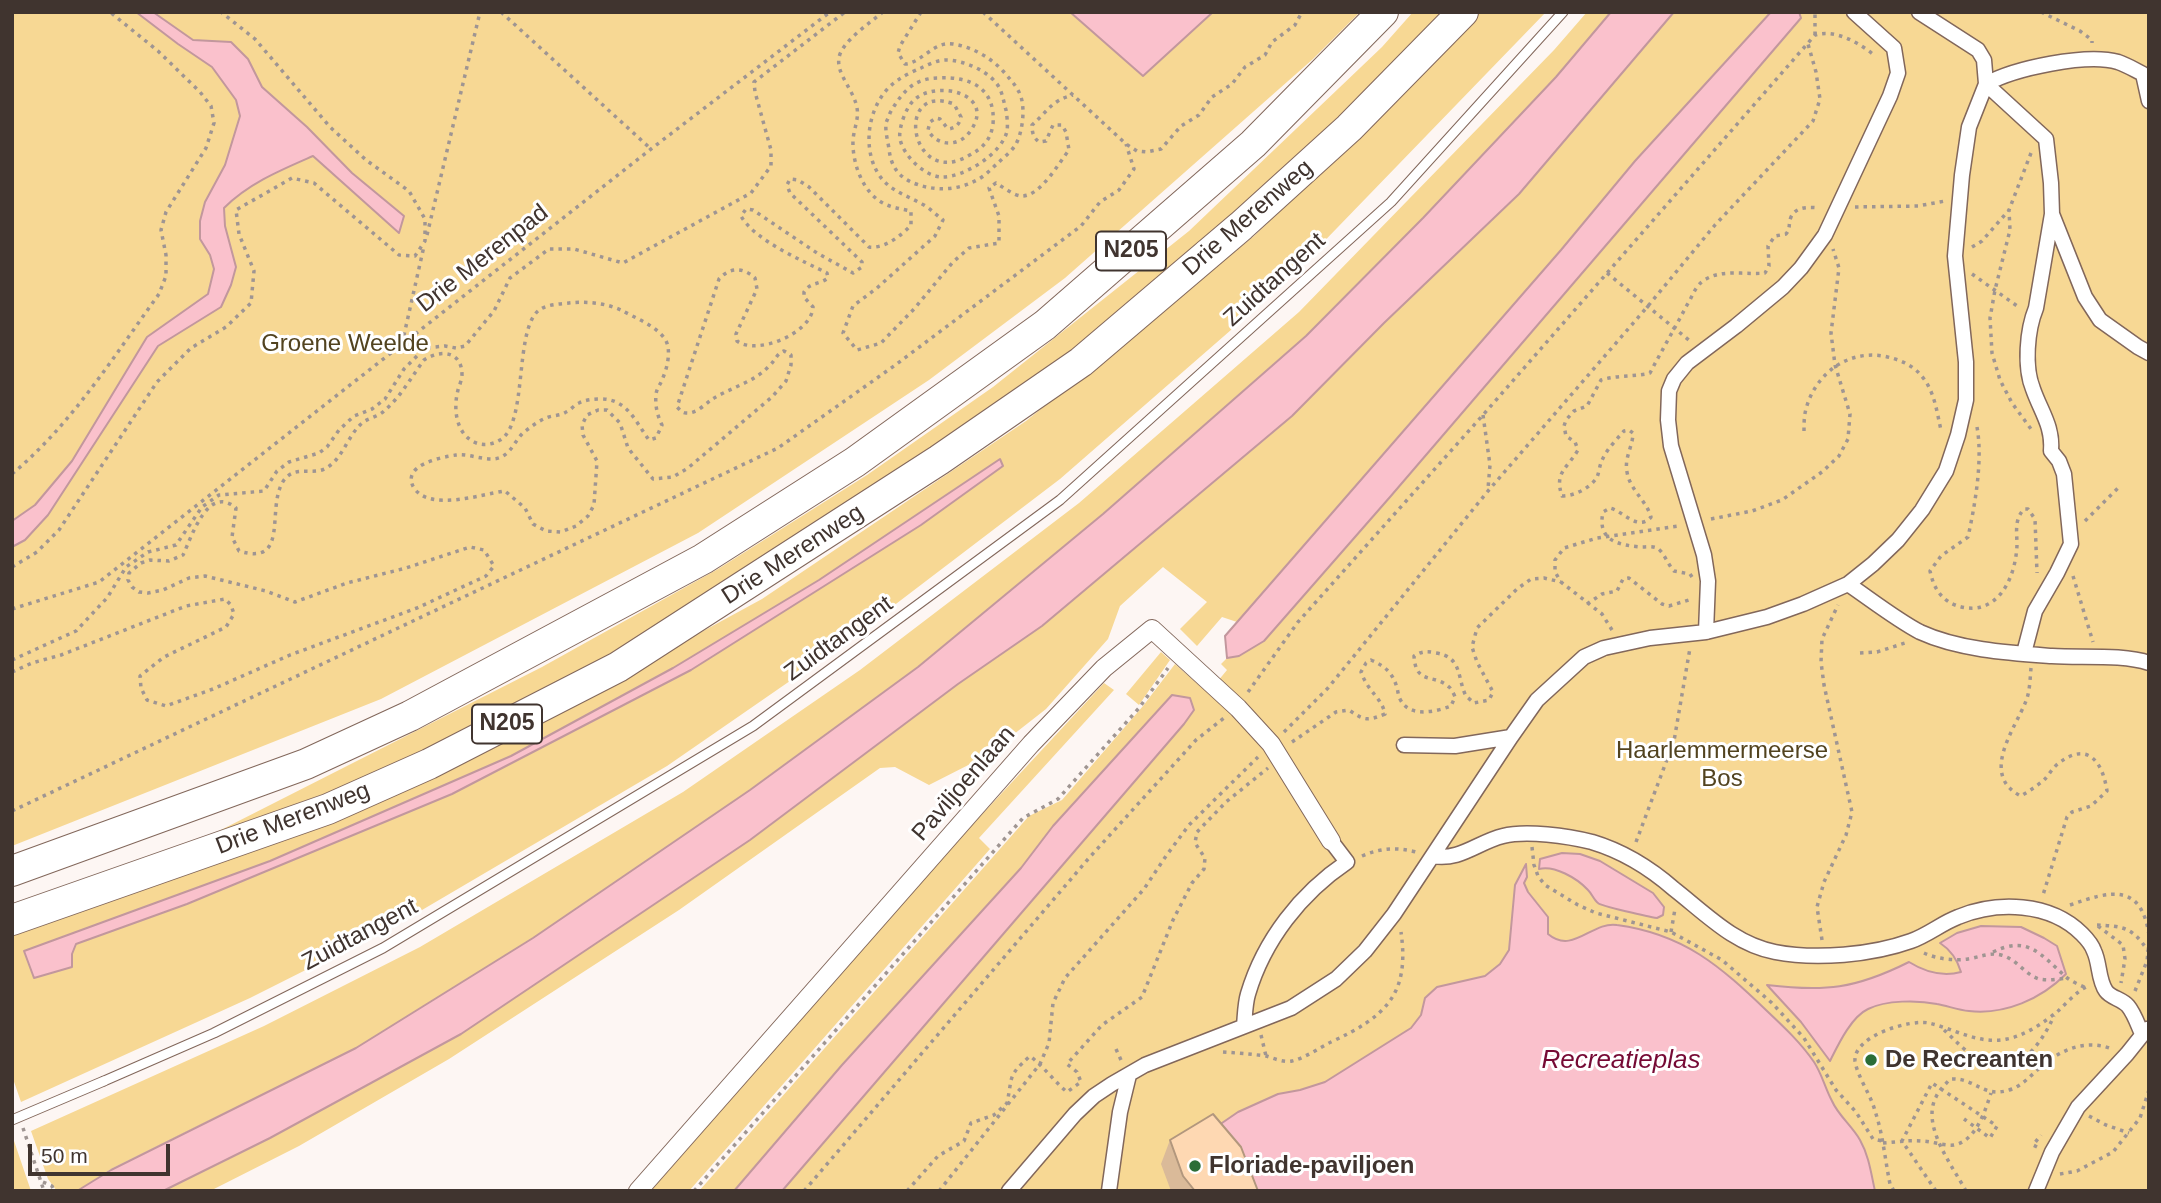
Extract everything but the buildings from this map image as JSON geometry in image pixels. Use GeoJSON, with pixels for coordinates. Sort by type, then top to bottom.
{"type":"FeatureCollection","features":[{"type":"Feature","properties":{"kind":"highway","name":"Drie Merenweg"},"geometry":{"type":"LineString","coordinates":[[12,871],[306,764],[410,716],[703,559],[855,462],[1045,325],[1253,144],[1383,12]]}},
{"type":"Feature","properties":{"kind":"highway","name":"Drie Merenweg"},"geometry":{"type":"LineString","coordinates":[[12,920],[328,809],[429,764],[618,667],[939,460],[1081,362],[1241,226],[1349,128],[1463,12]]}},
{"type":"Feature","properties":{"kind":"street"},"geometry":{"type":"LineString","coordinates":[[1699,633],[1708,581],[1704,555],[1671,446],[1668,403],[1670,391],[1674,379],[1688,363],[1783,287],[1825,235],[1890,96],[1898,73],[1894,48],[1854,12]]}},
{"type":"Feature","properties":{"kind":"street"},"geometry":{"type":"LineString","coordinates":[[1009,1191],[1075,1114],[1094,1096],[1145,1065],[1291,1009],[1336,979],[1365,951],[1394,914],[1537,700],[1584,657],[1621,644],[1699,633],[1767,617],[1848,584],[1898,540],[1929,500],[1946,471],[1966,400],[1966,362],[1956,262],[1962,175],[1969,127],[1986,84],[1984,60],[1978,50],[1919,12]]}},
{"type":"Feature","properties":{"kind":"street"},"geometry":{"type":"LineString","coordinates":[[1986,84],[2001,75],[2023,70],[2089,60],[2118,62],[2143,74],[2149,102]]}},
{"type":"Feature","properties":{"kind":"street"},"geometry":{"type":"LineString","coordinates":[[1986,84],[2046,139],[2051,183],[2052,214],[2028,358],[2031,386],[2053,437],[2051,451],[2064,474],[2071,544],[2035,611],[2029,653]]}},
{"type":"Feature","properties":{"kind":"street"},"geometry":{"type":"LineString","coordinates":[[2052,214],[2085,297],[2100,320],[2149,353]]}},
{"type":"Feature","properties":{"kind":"street"},"geometry":{"type":"LineString","coordinates":[[1848,584],[1920,631],[1959,644],[2149,663]]}},
{"type":"Feature","properties":{"kind":"street","name":"Paviljoenlaan"},"geometry":{"type":"LineString","coordinates":[[638,1191],[1031,744],[1104,668],[1152,629],[1238,708],[1275,749],[1331,841]]}},
{"type":"Feature","properties":{"kind":"street"},"geometry":{"type":"LineString","coordinates":[[1404,745],[1455,746],[1511,737]]}},
{"type":"Feature","properties":{"kind":"street"},"geometry":{"type":"LineString","coordinates":[[1433,856],[1454,856],[1499,837],[1517,833],[1591,842],[1630,857],[1732,936],[1754,946],[1804,956],[1871,952],[1912,941],[1976,910],[2017,906],[2063,919],[2082,934],[2094,950],[2102,984],[2107,993],[2123,1002],[2146,1030],[2078,1107],[2064,1129],[2038,1185]]}},
{"type":"Feature","properties":{"kind":"street"},"geometry":{"type":"LineString","coordinates":[[1244,1026],[1247,996],[1273,939],[1296,905],[1325,877],[1348,862],[1331,841]]}},
{"type":"Feature","properties":{"kind":"street"},"geometry":{"type":"LineString","coordinates":[[1125,1191],[1110,1186],[1116,1133],[1129,1075]]}},
{"type":"Feature","properties":{"kind":"lane","name":"Zuidtangent"},"geometry":{"type":"LineString","coordinates":[[17,1121],[214,1033],[383,948],[753,726],[1060,500],[1391,202],[1563,12]]}},
{"type":"Feature","properties":{"kind":"path"},"geometry":{"type":"LineString","coordinates":[[12,474],[73,413],[159,294],[166,276],[166,255],[161,230],[166,212],[206,148],[214,123],[211,106],[200,92],[158,51],[110,12]]}},
{"type":"Feature","properties":{"kind":"path"},"geometry":{"type":"LineString","coordinates":[[12,567],[37,552],[58,530],[157,382],[191,348],[226,327],[251,303],[254,271],[239,234],[236,210],[292,178],[314,183],[399,255],[415,256],[425,241],[425,219],[408,191],[366,160],[330,127],[255,39],[221,12]]}},
{"type":"Feature","properties":{"kind":"path"},"geometry":{"type":"LineString","coordinates":[[402,346],[480,12]]}},
{"type":"Feature","properties":{"kind":"path"},"geometry":{"type":"LineString","coordinates":[[501,12],[651,149]]}},
{"type":"Feature","properties":{"kind":"path","name":"Drie Merenpad"},"geometry":{"type":"LineString","coordinates":[[12,609],[99,582],[830,12]]}},
{"type":"Feature","properties":{"kind":"path"},"geometry":{"type":"LineString","coordinates":[[12,660],[76,631],[107,598],[126,567],[148,552],[176,545],[202,506],[219,495],[264,491],[277,471],[289,462],[319,453],[327,447],[339,430],[354,416],[372,409],[385,399],[404,369],[425,348],[465,346],[494,312],[510,278],[550,249],[574,249],[623,263],[751,193],[771,166],[771,150],[754,82],[845,12]]}},
{"type":"Feature","properties":{"kind":"path"},"geometry":{"type":"LineString","coordinates":[[12,672],[186,606],[225,600],[231,605],[234,614],[226,627],[164,657],[140,676],[141,688],[147,700],[166,706],[213,689],[290,655],[417,608],[486,576],[494,566],[484,550],[470,547],[406,568],[347,583],[295,602],[266,591],[205,576],[189,578],[163,590],[148,593],[139,592],[128,580],[129,573],[141,563],[150,560],[169,561],[183,555],[206,510],[219,502],[228,502],[236,508],[232,537],[239,551],[250,554],[265,551],[274,539],[275,505],[285,480],[296,471],[318,471],[330,466],[361,424],[383,412],[424,360],[433,354],[440,352],[452,355],[460,366],[462,376],[455,410],[462,432],[480,444],[501,440],[511,429],[531,323],[538,310],[552,305],[589,301],[615,308],[645,323],[666,341],[670,352],[663,379],[657,388],[658,416],[662,425],[656,438],[649,440],[629,410],[619,402],[606,398],[592,399],[580,402],[566,413],[545,418],[532,425],[502,457],[488,459],[458,454],[419,465],[411,480],[415,489],[425,496],[451,502],[505,491],[524,508],[533,524],[546,531],[561,532],[576,526],[588,516],[594,505],[597,461],[583,435],[582,425],[587,415],[597,410],[607,410],[620,423],[628,448],[653,479],[673,477],[688,468],[772,397],[786,381],[791,365],[791,355],[784,351],[777,353],[769,367],[755,377],[730,388],[699,410],[687,413],[677,407],[719,279],[726,271],[736,269],[755,278],[757,289],[736,334],[737,341],[743,345],[760,346],[792,335],[809,321],[813,307],[804,297],[804,292],[810,285],[828,278],[825,271],[765,239],[745,222],[741,216],[743,212],[746,209],[753,210],[817,253],[853,273],[862,267],[862,262],[790,193],[787,186],[790,179],[798,180],[809,187],[869,247],[884,245],[911,225],[911,211],[892,207],[876,199],[862,181],[853,140],[858,117],[857,106],[839,69],[839,56],[846,44],[883,12]]}},
{"type":"Feature","properties":{"kind":"path"},"geometry":{"type":"LineString","coordinates":[[921,12],[900,46],[898,53],[905,64],[910,64],[936,47],[948,43],[974,50],[999,67],[1020,94],[1023,125],[1016,145],[984,176],[962,187],[935,189],[899,176],[890,159],[886,123],[895,103],[910,86],[928,78],[951,77],[979,85],[993,110],[992,128],[987,143],[958,162],[929,157],[918,144],[916,116],[921,107],[934,100],[954,104],[961,117],[960,123],[955,128],[948,129],[936,118],[930,122],[928,130],[930,136],[937,140],[948,143],[960,140],[968,135],[978,114],[968,98],[949,89],[915,99],[902,124],[900,138],[916,164],[932,175],[958,175],[976,166],[995,150],[1007,132],[1007,115],[999,87],[988,76],[958,60],[941,60],[897,80],[883,94],[870,125],[869,146],[878,174],[891,188],[924,205],[943,220],[935,236],[853,306],[844,333],[857,350],[881,343],[969,247],[999,243],[999,216],[989,188],[996,183],[1018,196],[1033,194],[1052,174],[1069,149],[1066,132],[1062,125],[1053,125],[1046,141],[1039,142],[1032,132],[1032,125],[1061,97],[1073,95]]}},
{"type":"Feature","properties":{"kind":"path"},"geometry":{"type":"LineString","coordinates":[[983,12],[1126,144],[1137,151],[1147,152],[1161,149],[1169,142],[1177,130],[1199,114],[1212,97],[1232,84],[1245,67],[1265,55],[1272,42],[1295,25],[1302,12]]}},
{"type":"Feature","properties":{"kind":"path"},"geometry":{"type":"LineString","coordinates":[[1815,12],[1815,36]]}},
{"type":"Feature","properties":{"kind":"path"},"geometry":{"type":"LineString","coordinates":[[2041,12],[2080,31],[2092,40],[2089,60]]}},
{"type":"Feature","properties":{"kind":"path"},"geometry":{"type":"LineString","coordinates":[[804,1191],[1098,849],[1196,740],[1238,708],[1298,622],[1808,43],[1825,32],[1835,33],[1870,51],[1898,73]]}},
{"type":"Feature","properties":{"kind":"path"},"geometry":{"type":"LineString","coordinates":[[939,1191],[1040,1064],[1049,1044],[1053,1003],[1065,978],[1144,889],[1189,825],[1275,749],[1488,491],[1715,225],[1813,121],[1820,99],[1808,43]]}},
{"type":"Feature","properties":{"kind":"path"},"geometry":{"type":"LineString","coordinates":[[2033,317],[1956,262],[1982,241],[2009,210],[2038,131]]}},
{"type":"Feature","properties":{"kind":"path"},"geometry":{"type":"LineString","coordinates":[[12,811],[778,448],[894,366],[1081,226],[1100,202],[1119,190],[1134,169],[1126,144]]}},
{"type":"Feature","properties":{"kind":"path"},"geometry":{"type":"LineString","coordinates":[[2009,210],[2010,230],[1990,318],[1992,353],[2000,380],[2012,403],[2045,447],[2051,451]]}},
{"type":"Feature","properties":{"kind":"path"},"geometry":{"type":"LineString","coordinates":[[1621,644],[1602,614],[1561,582],[1555,572],[1555,560],[1564,548],[1597,538],[1752,511],[1782,500],[1822,472],[1839,456],[1848,439],[1850,414],[1835,365],[1831,333],[1839,268],[1825,235]]}},
{"type":"Feature","properties":{"kind":"path"},"geometry":{"type":"LineString","coordinates":[[1607,273],[1703,351]]}},
{"type":"Feature","properties":{"kind":"path"},"geometry":{"type":"LineString","coordinates":[[1804,431],[1806,409],[1821,380],[1835,365],[1862,355],[1876,355],[1908,364],[1925,380],[1936,405],[1942,433]]}},
{"type":"Feature","properties":{"kind":"path"},"geometry":{"type":"LineString","coordinates":[[1966,400],[1974,413],[1979,437],[1978,473],[1971,523],[1968,537],[1941,556],[1930,571],[1933,586],[1950,603],[1966,608],[1976,609],[1996,598],[2003,590],[2015,564],[2017,520],[2024,509],[2028,509],[2035,519],[2037,576]]}},
{"type":"Feature","properties":{"kind":"path"},"geometry":{"type":"LineString","coordinates":[[1483,415],[1490,465],[1488,491]]}},
{"type":"Feature","properties":{"kind":"path"},"geometry":{"type":"LineString","coordinates":[[2096,658],[2086,615],[2069,567],[2071,544],[2079,527],[2120,486]]}},
{"type":"Feature","properties":{"kind":"path"},"geometry":{"type":"LineString","coordinates":[[908,1191],[938,1156],[964,1141],[971,1123],[994,1115],[1007,1103],[1013,1072],[1030,1056],[1067,1092],[1081,1082],[1077,1072],[1067,1064],[1102,1025],[1142,996],[1173,920],[1192,883],[1204,869],[1205,858],[1195,843],[1196,832],[1226,802],[1268,769],[1275,749],[1336,712],[1349,710],[1368,720],[1385,714],[1382,702],[1366,685],[1361,672],[1366,663],[1371,660],[1380,663],[1391,673],[1400,700],[1410,709],[1438,711],[1451,706],[1455,697],[1450,687],[1421,676],[1415,667],[1415,656],[1422,651],[1440,653],[1454,662],[1461,675],[1466,696],[1474,703],[1489,700],[1493,692],[1472,647],[1477,628],[1531,579],[1544,578],[1561,582]]}},
{"type":"Feature","properties":{"kind":"path"},"geometry":{"type":"LineString","coordinates":[[1826,955],[1816,907],[1824,882],[1846,835],[1852,811],[1824,685],[1822,639],[1848,584]]}},
{"type":"Feature","properties":{"kind":"path"},"geometry":{"type":"LineString","coordinates":[[1860,653],[1877,652],[1911,641],[1920,631]]}},
{"type":"Feature","properties":{"kind":"path"},"geometry":{"type":"LineString","coordinates":[[1630,857],[1674,741],[1699,633]]}},
{"type":"Feature","properties":{"kind":"path"},"geometry":{"type":"LineString","coordinates":[[2029,653],[2028,698],[2003,748],[2001,767],[2005,783],[2021,796],[2043,781],[2060,762],[2077,754],[2098,760],[2104,773],[2107,791],[2091,806],[2072,812],[2067,817],[2043,912]]}},
{"type":"Feature","properties":{"kind":"path"},"geometry":{"type":"LineString","coordinates":[[694,1191],[1023,818],[1058,799],[1139,708],[1179,654]]}},
{"type":"Feature","properties":{"kind":"path"},"geometry":{"type":"LineString","coordinates":[[1531,834],[1534,865],[1545,885],[1596,913],[1671,932],[1722,960],[1772,1003],[1804,1038],[1836,1090],[1856,1112],[1873,1139],[1883,1142],[1924,1141],[1955,1145],[1968,1138],[1976,1128],[1991,1093]]}},
{"type":"Feature","properties":{"kind":"path"},"geometry":{"type":"LineString","coordinates":[[1348,862],[1371,852],[1399,848],[1418,852]]}},
{"type":"Feature","properties":{"kind":"path"},"geometry":{"type":"LineString","coordinates":[[2043,912],[2105,894],[2124,896],[2137,902],[2146,919],[2149,935]]}},
{"type":"Feature","properties":{"kind":"path"},"geometry":{"type":"LineString","coordinates":[[1190,1047],[1266,1056],[1290,1062],[1343,1037],[1373,1018],[1395,995],[1401,981],[1403,942],[1401,926],[1394,914]]}},
{"type":"Feature","properties":{"kind":"path"},"geometry":{"type":"LineString","coordinates":[[2098,925],[2123,945],[2123,1002]]}},
{"type":"Feature","properties":{"kind":"path"},"geometry":{"type":"LineString","coordinates":[[2073,927],[2119,926],[2138,936],[2148,950]]}},
{"type":"Feature","properties":{"kind":"path"},"geometry":{"type":"LineString","coordinates":[[1894,1191],[1888,1177],[1875,1110],[1855,1062],[1856,1052],[1862,1045],[1880,1033],[1905,1023],[1920,1022],[1971,1037],[2007,1039],[2024,1033],[2054,1014],[2084,987],[2067,978],[2041,953],[2030,947],[2006,946],[1990,954],[1960,960],[1930,956],[1920,951],[1912,941]]}},
{"type":"Feature","properties":{"kind":"path"},"geometry":{"type":"LineString","coordinates":[[2123,1002],[2138,984],[2147,961],[2149,943]]}},
{"type":"Feature","properties":{"kind":"path"},"geometry":{"type":"LineString","coordinates":[[1990,954],[2012,959],[2032,976],[2040,979],[2067,978]]}},
{"type":"Feature","properties":{"kind":"path"},"geometry":{"type":"LineString","coordinates":[[1941,1027],[1982,1061],[2006,1064],[2018,1062],[2043,1039],[2054,1014]]}},
{"type":"Feature","properties":{"kind":"path"},"geometry":{"type":"LineString","coordinates":[[1966,1191],[1936,1139],[1931,1110],[1935,1098],[1950,1079],[1961,1078],[1991,1093],[2012,1089],[2055,1056],[2072,1047],[2102,1045],[2127,1054]]}},
{"type":"Feature","properties":{"kind":"path"},"geometry":{"type":"LineString","coordinates":[[1902,1141],[1932,1083],[1997,1126],[1990,1138],[1964,1119]]}},
{"type":"Feature","properties":{"kind":"path"},"geometry":{"type":"LineString","coordinates":[[2038,1185],[2077,1171],[2113,1152],[2140,1118],[2149,1090]]}},
{"type":"Feature","properties":{"kind":"path"},"geometry":{"type":"LineString","coordinates":[[2078,1107],[2106,1125],[2129,1133]]}},
{"type":"Feature","properties":{"kind":"path"},"geometry":{"type":"LineString","coordinates":[[17,1121],[43,1182],[44,1191]]}},
{"type":"Feature","properties":{"kind":"path"},"geometry":{"type":"LineString","coordinates":[[1902,1141],[1936,1191]]}},
{"type":"Feature","properties":{"kind":"path"},"geometry":{"type":"LineString","coordinates":[[43,1182],[52,1186],[54,1191]]}},
{"type":"Feature","properties":{"kind":"green space","name":"Groene Weelde"},"geometry":{"type":"Polygon","coordinates":[[[12,12],[1360,12],[1313,59],[1065,278],[929,380],[698,533],[381,699],[12,846],[12,12]]]}},
{"type":"Feature","properties":{"kind":"green space"},"geometry":{"type":"Polygon","coordinates":[[[1413,12],[1448,12],[1231,221],[993,417],[537,701],[354,783],[211,835],[542,667],[718,569],[867,475],[993,387],[1189,231],[1382,47],[1413,12]]]}},
{"type":"Feature","properties":{"kind":"green space"},"geometry":{"type":"Polygon","coordinates":[[[1474,12],[1546,12],[1278,289],[1060,479],[842,645],[667,766],[405,920],[250,998],[21,1102],[12,1076],[12,933],[505,739],[762,599],[1026,421],[1254,236],[1384,111],[1474,12]]]}},
{"type":"Feature","properties":{"kind":"green space"},"geometry":{"type":"Polygon","coordinates":[[[1587,12],[1611,12],[1556,77],[1423,218],[1306,336],[1103,514],[918,667],[750,790],[533,938],[356,1048],[111,1169],[77,1191],[57,1191],[48,1179],[31,1131],[264,1026],[420,947],[683,792],[860,670],[1079,503],[1299,312],[1554,50],[1587,12]]]}},
{"type":"Feature","properties":{"kind":"green space"},"geometry":{"type":"Polygon","coordinates":[[[1674,12],[1771,12],[1635,161],[1561,250],[1237,622],[1222,617],[1197,646],[1180,629],[1207,602],[1163,567],[1120,606],[1108,639],[1046,709],[986,756],[929,785],[895,767],[880,768],[679,910],[449,1059],[299,1146],[210,1191],[163,1191],[270,1138],[461,1034],[750,840],[958,684],[1042,626],[1292,416],[1384,323],[1519,194],[1674,12]]]}},
{"type":"Feature","properties":{"kind":"green space","name":"Haarlemmermeerse Bos"},"geometry":{"type":"Polygon","coordinates":[[[1799,12],[2149,12],[2149,1191],[774,1191],[1172,695],[1053,826],[1021,868],[842,1065],[734,1191],[699,1191],[1029,816],[1062,800],[1143,706],[1175,664],[1208,693],[1227,670],[1221,664],[1227,658],[1239,656],[1390,497],[1801,18],[1799,12]]]}},
{"type":"Feature","properties":{"kind":"green space"},"geometry":{"type":"Polygon","coordinates":[[[1161,652],[1170,660],[1139,705],[1126,694],[1161,652]]]}},
{"type":"Feature","properties":{"kind":"green space"},"geometry":{"type":"Polygon","coordinates":[[[1104,683],[1114,690],[979,838],[990,849],[689,1191],[650,1191],[949,850],[1104,683]]]}},
{"type":"Feature","properties":{"kind":"green space"},"geometry":{"type":"Polygon","coordinates":[[[12,1135],[31,1191],[12,1191],[12,1135]]]}},
{"type":"Feature","properties":{"kind":"water"},"geometry":{"type":"Polygon","coordinates":[[[136,12],[153,12],[193,40],[231,42],[248,59],[262,87],[307,127],[352,173],[404,216],[399,233],[313,156],[266,178],[234,199],[224,208],[225,226],[236,267],[221,307],[158,346],[48,515],[25,540],[12,547],[12,521],[35,505],[72,461],[147,337],[208,294],[214,269],[210,255],[200,239],[200,221],[205,202],[225,165],[240,116],[236,100],[212,67],[136,12]]]}},
{"type":"Feature","properties":{"kind":"water"},"geometry":{"type":"Polygon","coordinates":[[[1070,12],[1213,12],[1143,76],[1070,12]]]}},
{"type":"Feature","properties":{"kind":"water"},"geometry":{"type":"Polygon","coordinates":[[[1611,12],[1674,12],[1519,194],[1384,323],[1292,416],[1042,626],[958,684],[750,840],[461,1034],[270,1138],[163,1191],[77,1191],[111,1170],[356,1048],[533,938],[750,790],[918,667],[1103,514],[1306,336],[1423,218],[1556,77],[1611,12]]]}},
{"type":"Feature","properties":{"kind":"water"},"geometry":{"type":"Polygon","coordinates":[[[1771,12],[1799,12],[1801,18],[1264,641],[1239,656],[1227,658],[1225,636],[1561,250],[1635,161],[1771,12]]]}},
{"type":"Feature","properties":{"kind":"water"},"geometry":{"type":"Polygon","coordinates":[[[1000,459],[1003,466],[921,525],[691,670],[452,794],[187,904],[76,944],[72,954],[72,967],[34,978],[24,951],[270,861],[511,756],[673,668],[819,580],[1000,459]]]}},
{"type":"Feature","properties":{"kind":"water"},"geometry":{"type":"Polygon","coordinates":[[[1172,695],[1190,698],[1194,710],[1184,724],[782,1191],[734,1191],[842,1065],[1021,868],[1053,826],[1172,695]]]}},
{"type":"Feature","properties":{"kind":"water"},"geometry":{"type":"Polygon","coordinates":[[[1562,853],[1580,854],[1600,861],[1653,893],[1664,907],[1663,915],[1657,918],[1601,904],[1572,877],[1551,869],[1539,869],[1540,859],[1562,853]]]}},
{"type":"Feature","properties":{"kind":"water","name":"Recreatieplas"},"geometry":{"type":"Polygon","coordinates":[[[1526,864],[1527,877],[1524,883],[1548,917],[1548,934],[1566,941],[1608,925],[1641,929],[1682,944],[1700,954],[1750,995],[1792,1035],[1814,1062],[1835,1106],[1863,1146],[1875,1191],[1245,1191],[1203,1136],[1238,1112],[1278,1094],[1325,1082],[1411,1028],[1421,1015],[1425,998],[1437,987],[1485,976],[1500,964],[1509,950],[1515,885],[1526,864]]]}},
{"type":"Feature","properties":{"kind":"water"},"geometry":{"type":"Polygon","coordinates":[[[1981,926],[2021,927],[2044,938],[2057,946],[2066,974],[2034,998],[2009,1008],[1982,1012],[1912,1001],[1875,1006],[1856,1018],[1830,1061],[1801,1022],[1767,985],[1806,988],[1840,986],[1872,978],[1909,962],[1934,973],[1961,972],[1953,955],[1940,943],[1957,933],[1981,926]]]}},
{"type":"Feature","properties":{"kind":"place","name":"De Recreanten"},"geometry":{"type":"Point","coordinates":[1871,1060]}},
{"type":"Feature","properties":{"kind":"place","name":"Floriade-paviljoen"},"geometry":{"type":"Point","coordinates":[1195,1166]}}]}
